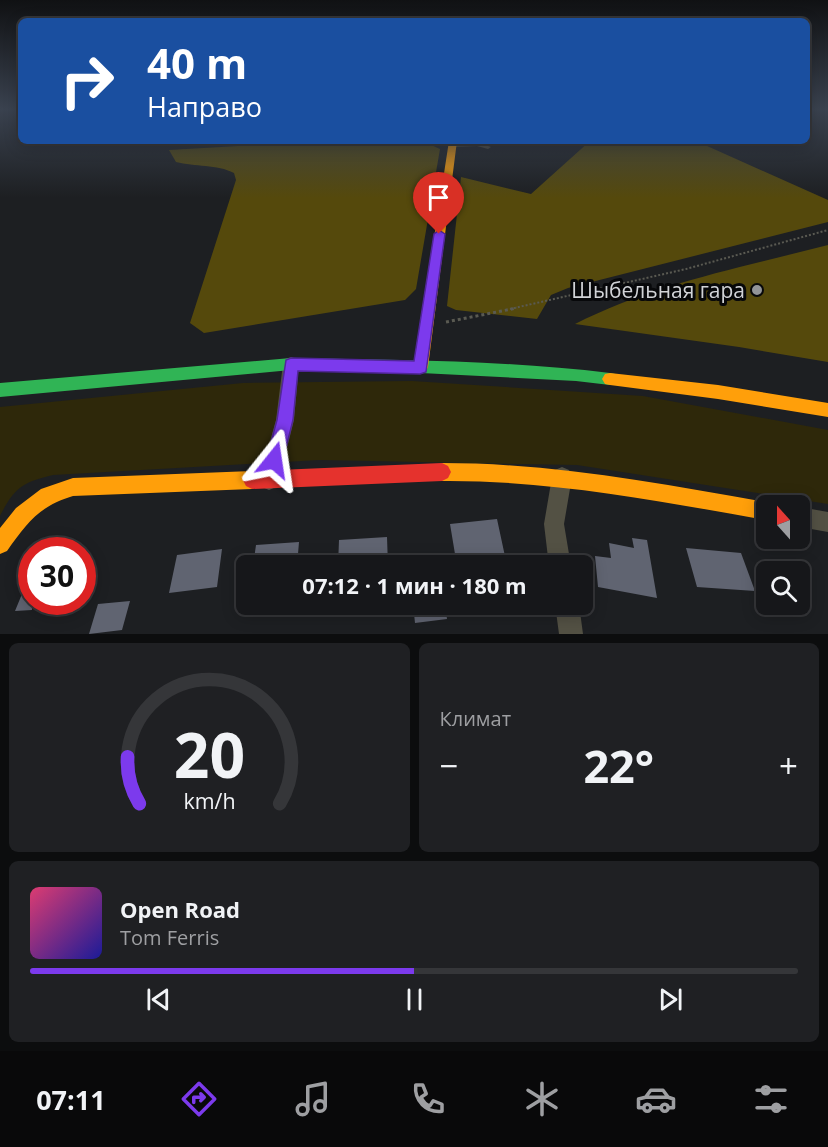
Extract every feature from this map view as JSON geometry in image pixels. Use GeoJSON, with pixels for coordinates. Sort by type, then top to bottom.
{"type":"FeatureCollection","features":[{"type":"Feature","properties":{"kind":"street"},"geometry":{"type":"LineString","coordinates":[[420,367],[452,144]]}},
{"type":"Feature","properties":{"kind":"street"},"geometry":{"type":"LineString","coordinates":[[269,480],[285,420],[291,364]]}},
{"type":"Feature","properties":{"kind":"street"},"geometry":{"type":"LineString","coordinates":[[0,390],[291,364],[420,367],[576,375],[718,392],[828,411]]}},
{"type":"Feature","properties":{"kind":"street"},"geometry":{"type":"LineString","coordinates":[[0,544],[25,510],[48,493],[73,487],[471,471],[562,477],[756,509]]}},
{"type":"Feature","properties":{"kind":"street"},"geometry":{"type":"LineString","coordinates":[[558,555],[554,524],[562,477]]}},
{"type":"Feature","properties":{"kind":"street"},"geometry":{"type":"LineString","coordinates":[[810,519],[828,522]]}},
{"type":"Feature","properties":{"kind":"street"},"geometry":{"type":"LineString","coordinates":[[568,615],[571,634]]}},
{"type":"Feature","properties":{"kind":"lane"},"geometry":{"type":"LineString","coordinates":[[477,144],[488,147]]}},
{"type":"Feature","properties":{"kind":"path"},"geometry":{"type":"LineString","coordinates":[[426,326],[582,294],[749,254],[828,230]]}},
{"type":"Feature","properties":{"kind":"shaded area"},"geometry":{"type":"Polygon","coordinates":[[[271,144],[423,144],[440,149],[416,289],[405,300],[204,333],[190,323],[236,180],[234,173],[227,170],[176,162],[169,150],[271,144]]]}},
{"type":"Feature","properties":{"kind":"shaded area"},"geometry":{"type":"Polygon","coordinates":[[[587,144],[703,144],[828,200],[828,222],[568,288],[551,295],[537,319],[456,310],[447,306],[461,177],[531,194],[587,144]]]}},
{"type":"Feature","properties":{"kind":"shaded area"},"geometry":{"type":"Polygon","coordinates":[[[828,245],[828,362],[575,324],[667,287],[828,245]]]}},
{"type":"Feature","properties":{"kind":"shaded area"},"geometry":{"type":"Polygon","coordinates":[[[412,381],[643,396],[828,430],[828,504],[810,501],[810,495],[770,495],[577,465],[319,460],[53,475],[34,480],[20,488],[0,516],[0,407],[243,383],[412,381]]]}},
{"type":"Feature","properties":{"kind":"building"},"geometry":{"type":"Polygon","coordinates":[[[497,519],[505,555],[455,555],[450,524],[497,519]]]}},
{"type":"Feature","properties":{"kind":"building"},"geometry":{"type":"Polygon","coordinates":[[[387,537],[388,555],[338,555],[339,540],[387,537]]]}},
{"type":"Feature","properties":{"kind":"building"},"geometry":{"type":"Polygon","coordinates":[[[632,538],[647,540],[657,598],[598,587],[595,556],[611,558],[609,543],[634,548],[632,538]]]}},
{"type":"Feature","properties":{"kind":"building"},"geometry":{"type":"Polygon","coordinates":[[[299,542],[298,555],[255,555],[256,545],[299,542]]]}},
{"type":"Feature","properties":{"kind":"building"},"geometry":{"type":"Polygon","coordinates":[[[686,548],[741,553],[755,591],[697,587],[686,548]]]}},
{"type":"Feature","properties":{"kind":"building"},"geometry":{"type":"Polygon","coordinates":[[[222,549],[217,587],[169,593],[177,555],[222,549]]]}},
{"type":"Feature","properties":{"kind":"building"},"geometry":{"type":"Polygon","coordinates":[[[130,601],[122,630],[89,634],[98,604],[130,601]]]}},
{"type":"Feature","properties":{"kind":"building"},"geometry":{"type":"Polygon","coordinates":[[[414,615],[446,615],[447,619],[415,623],[414,615]]]}},
{"type":"Feature","properties":{"kind":"traffic: fast"},"geometry":{"type":"LineString","coordinates":[[0,390],[291,364],[421,367],[576,375],[610,379]]}},
{"type":"Feature","properties":{"kind":"traffic: slow"},"geometry":{"type":"LineString","coordinates":[[421,367],[453,144]]}},
{"type":"Feature","properties":{"kind":"traffic: slow"},"geometry":{"type":"LineString","coordinates":[[610,379],[718,392],[828,410]]}},
{"type":"Feature","properties":{"kind":"traffic: slow"},"geometry":{"type":"LineString","coordinates":[[442,472],[524,474],[564,478],[756,509]]}},
{"type":"Feature","properties":{"kind":"traffic: slow"},"geometry":{"type":"LineString","coordinates":[[0,544],[30,507],[47,495],[73,487],[252,480]]}},
{"type":"Feature","properties":{"kind":"traffic: jam"},"geometry":{"type":"LineString","coordinates":[[252,480],[442,472]]}},
{"type":"Feature","properties":{"kind":"place","name":"Шыбельная гара"},"geometry":{"type":"Point","coordinates":[757,290]}},
{"type":"Feature","properties":{"kind":"route"},"geometry":{"type":"LineString","coordinates":[[274,460],[285,420],[291,364],[420,367],[439,234]]}}]}
